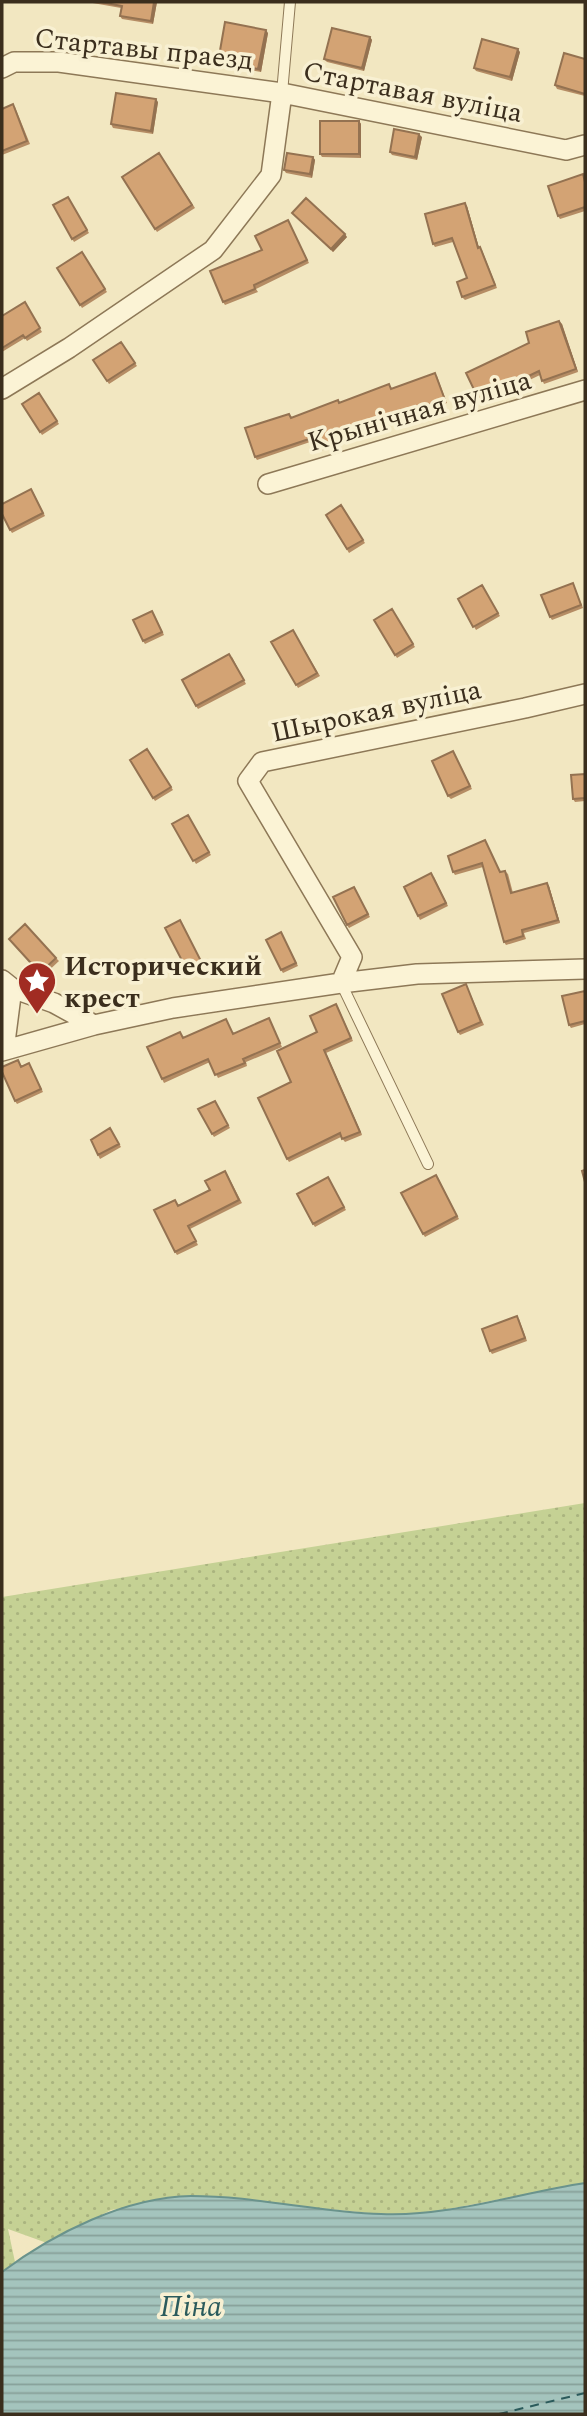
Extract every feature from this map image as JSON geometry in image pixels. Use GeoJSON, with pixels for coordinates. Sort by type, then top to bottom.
{"type":"FeatureCollection","features":[{"type":"Feature","properties":{"kind":"street","name":"Стартавы праезд"},"geometry":{"type":"LineString","coordinates":[[2,68],[14,62],[59,62],[282,93]]}},
{"type":"Feature","properties":{"kind":"street","name":"Стартавая вуліца"},"geometry":{"type":"LineString","coordinates":[[2,389],[69,348],[213,250],[271,175],[282,93],[566,150],[585,145]]}},
{"type":"Feature","properties":{"kind":"street","name":"Крынічная вуліца"},"geometry":{"type":"LineString","coordinates":[[268,484],[585,390]]}},
{"type":"Feature","properties":{"kind":"street","name":"Шырокая вуліца"},"geometry":{"type":"LineString","coordinates":[[341,983],[352,957],[248,780],[262,762],[585,694]]}},
{"type":"Feature","properties":{"kind":"street"},"geometry":{"type":"LineString","coordinates":[[94,1025],[54,1003],[7,984],[3,1050],[94,1025],[173,1008],[341,983],[416,974],[585,968]]}},
{"type":"Feature","properties":{"kind":"lane"},"geometry":{"type":"LineString","coordinates":[[282,93],[290,2]]}},
{"type":"Feature","properties":{"kind":"lane"},"geometry":{"type":"LineString","coordinates":[[341,983],[428,1164]]}},
{"type":"Feature","properties":{"kind":"green space"},"geometry":{"type":"Polygon","coordinates":[[[585,1503],[585,2183],[422,2214],[380,2214],[191,2196],[111,2210],[47,2243],[8,2229],[15,2262],[2,2272],[2,1597],[585,1503]]]}},
{"type":"Feature","properties":{"kind":"water","name":"Піна"},"geometry":{"type":"Polygon","coordinates":[[[585,2183],[585,2414],[2,2414],[2,2272],[44,2244],[116,2210],[166,2198],[191,2196],[357,2213],[407,2214],[458,2208],[585,2183]]]}},
{"type":"Feature","properties":{"kind":"building"},"geometry":{"type":"Polygon","coordinates":[[[101,2],[154,2],[151,21],[120,16],[122,6],[101,2]]]}},
{"type":"Feature","properties":{"kind":"building"},"geometry":{"type":"Polygon","coordinates":[[[225,22],[266,30],[258,69],[218,62],[225,22]]]}},
{"type":"Feature","properties":{"kind":"building"},"geometry":{"type":"Polygon","coordinates":[[[332,28],[370,37],[362,68],[324,59],[332,28]]]}},
{"type":"Feature","properties":{"kind":"building"},"geometry":{"type":"Polygon","coordinates":[[[482,39],[518,49],[510,77],[474,68],[482,39]]]}},
{"type":"Feature","properties":{"kind":"building"},"geometry":{"type":"Polygon","coordinates":[[[564,53],[585,59],[585,94],[555,85],[564,53]]]}},
{"type":"Feature","properties":{"kind":"building"},"geometry":{"type":"Polygon","coordinates":[[[116,93],[156,99],[151,131],[111,124],[116,93]]]}},
{"type":"Feature","properties":{"kind":"building"},"geometry":{"type":"Polygon","coordinates":[[[13,104],[27,141],[2,151],[2,109],[13,104]]]}},
{"type":"Feature","properties":{"kind":"building"},"geometry":{"type":"Polygon","coordinates":[[[320,121],[359,121],[359,154],[320,154],[320,121]]]}},
{"type":"Feature","properties":{"kind":"building"},"geometry":{"type":"Polygon","coordinates":[[[394,129],[419,134],[415,157],[390,152],[394,129]]]}},
{"type":"Feature","properties":{"kind":"building"},"geometry":{"type":"Polygon","coordinates":[[[159,153],[192,205],[155,229],[122,177],[159,153]]]}},
{"type":"Feature","properties":{"kind":"building"},"geometry":{"type":"Polygon","coordinates":[[[287,153],[313,157],[310,174],[284,170],[287,153]]]}},
{"type":"Feature","properties":{"kind":"building"},"geometry":{"type":"Polygon","coordinates":[[[583,174],[585,207],[558,216],[548,186],[583,174]]]}},
{"type":"Feature","properties":{"kind":"building"},"geometry":{"type":"Polygon","coordinates":[[[68,197],[87,230],[72,239],[53,205],[68,197]]]}},
{"type":"Feature","properties":{"kind":"building"},"geometry":{"type":"Polygon","coordinates":[[[306,198],[345,234],[331,249],[292,213],[306,198]]]}},
{"type":"Feature","properties":{"kind":"building"},"geometry":{"type":"Polygon","coordinates":[[[465,203],[478,248],[480,247],[495,285],[462,297],[457,282],[467,278],[452,238],[433,244],[425,214],[465,203]]]}},
{"type":"Feature","properties":{"kind":"building"},"geometry":{"type":"Polygon","coordinates":[[[288,220],[307,260],[254,285],[255,289],[223,302],[210,271],[262,250],[255,236],[288,220]]]}},
{"type":"Feature","properties":{"kind":"building"},"geometry":{"type":"Polygon","coordinates":[[[82,252],[105,289],[80,305],[57,268],[82,252]]]}},
{"type":"Feature","properties":{"kind":"building"},"geometry":{"type":"Polygon","coordinates":[[[25,302],[40,328],[2,348],[2,316],[25,302]]]}},
{"type":"Feature","properties":{"kind":"building"},"geometry":{"type":"Polygon","coordinates":[[[559,321],[576,369],[542,381],[539,371],[479,400],[466,373],[529,343],[526,332],[559,321]]]}},
{"type":"Feature","properties":{"kind":"building"},"geometry":{"type":"Polygon","coordinates":[[[121,342],[135,363],[107,381],[93,360],[121,342]]]}},
{"type":"Feature","properties":{"kind":"building"},"geometry":{"type":"Polygon","coordinates":[[[435,373],[445,400],[319,447],[315,437],[255,457],[245,428],[289,414],[291,418],[389,384],[391,389],[435,373]]]}},
{"type":"Feature","properties":{"kind":"building"},"geometry":{"type":"Polygon","coordinates":[[[39,393],[57,421],[40,432],[22,404],[39,393]]]}},
{"type":"Feature","properties":{"kind":"building"},"geometry":{"type":"Polygon","coordinates":[[[31,489],[43,513],[10,530],[2,514],[2,504],[31,489]]]}},
{"type":"Feature","properties":{"kind":"building"},"geometry":{"type":"Polygon","coordinates":[[[341,505],[363,540],[347,549],[326,515],[341,505]]]}},
{"type":"Feature","properties":{"kind":"building"},"geometry":{"type":"Polygon","coordinates":[[[573,583],[581,605],[550,617],[541,595],[573,583]]]}},
{"type":"Feature","properties":{"kind":"building"},"geometry":{"type":"Polygon","coordinates":[[[482,585],[498,613],[473,627],[458,599],[482,585]]]}},
{"type":"Feature","properties":{"kind":"building"},"geometry":{"type":"Polygon","coordinates":[[[392,609],[413,644],[395,655],[374,620],[392,609]]]}},
{"type":"Feature","properties":{"kind":"building"},"geometry":{"type":"Polygon","coordinates":[[[152,611],[162,632],[143,641],[133,620],[152,611]]]}},
{"type":"Feature","properties":{"kind":"building"},"geometry":{"type":"Polygon","coordinates":[[[293,630],[317,673],[296,685],[271,642],[293,630]]]}},
{"type":"Feature","properties":{"kind":"building"},"geometry":{"type":"Polygon","coordinates":[[[229,654],[244,680],[196,706],[182,680],[229,654]]]}},
{"type":"Feature","properties":{"kind":"building"},"geometry":{"type":"Polygon","coordinates":[[[147,749],[171,787],[153,798],[130,760],[147,749]]]}},
{"type":"Feature","properties":{"kind":"building"},"geometry":{"type":"Polygon","coordinates":[[[453,751],[470,786],[448,796],[432,761],[453,751]]]}},
{"type":"Feature","properties":{"kind":"building"},"geometry":{"type":"Polygon","coordinates":[[[585,774],[585,798],[573,799],[571,775],[585,774]]]}},
{"type":"Feature","properties":{"kind":"building"},"geometry":{"type":"Polygon","coordinates":[[[188,815],[209,852],[193,861],[172,824],[188,815]]]}},
{"type":"Feature","properties":{"kind":"building"},"geometry":{"type":"Polygon","coordinates":[[[485,840],[500,872],[505,871],[511,893],[547,883],[558,920],[522,930],[523,936],[504,942],[482,863],[453,872],[448,856],[485,840]]]}},
{"type":"Feature","properties":{"kind":"building"},"geometry":{"type":"Polygon","coordinates":[[[431,873],[446,903],[418,916],[404,887],[431,873]]]}},
{"type":"Feature","properties":{"kind":"building"},"geometry":{"type":"Polygon","coordinates":[[[354,887],[368,914],[347,925],[333,897],[354,887]]]}},
{"type":"Feature","properties":{"kind":"building"},"geometry":{"type":"Polygon","coordinates":[[[180,920],[204,967],[189,974],[165,928],[180,920]]]}},
{"type":"Feature","properties":{"kind":"building"},"geometry":{"type":"Polygon","coordinates":[[[25,924],[56,958],[40,973],[9,939],[25,924]]]}},
{"type":"Feature","properties":{"kind":"building"},"geometry":{"type":"Polygon","coordinates":[[[281,932],[296,963],[281,970],[266,940],[281,932]]]}},
{"type":"Feature","properties":{"kind":"building"},"geometry":{"type":"Polygon","coordinates":[[[466,984],[481,1022],[458,1032],[442,994],[466,984]]]}},
{"type":"Feature","properties":{"kind":"building"},"geometry":{"type":"Polygon","coordinates":[[[585,991],[585,1021],[569,1025],[562,996],[585,991]]]}},
{"type":"Feature","properties":{"kind":"building"},"geometry":{"type":"Polygon","coordinates":[[[336,1004],[351,1038],[324,1050],[360,1132],[342,1139],[340,1133],[287,1159],[258,1098],[291,1082],[277,1051],[317,1032],[310,1016],[336,1004]]]}},
{"type":"Feature","properties":{"kind":"building"},"geometry":{"type":"Polygon","coordinates":[[[269,1018],[280,1043],[243,1059],[245,1063],[215,1075],[208,1059],[162,1079],[147,1047],[180,1032],[183,1038],[226,1019],[233,1034],[269,1018]]]}},
{"type":"Feature","properties":{"kind":"building"},"geometry":{"type":"Polygon","coordinates":[[[18,1060],[21,1067],[29,1063],[41,1089],[15,1101],[2,1067],[18,1060]]]}},
{"type":"Feature","properties":{"kind":"building"},"geometry":{"type":"Polygon","coordinates":[[[215,1101],[228,1125],[212,1134],[198,1109],[215,1101]]]}},
{"type":"Feature","properties":{"kind":"building"},"geometry":{"type":"Polygon","coordinates":[[[110,1128],[119,1144],[98,1155],[91,1140],[110,1128]]]}},
{"type":"Feature","properties":{"kind":"building"},"geometry":{"type":"Polygon","coordinates":[[[225,1171],[239,1200],[188,1226],[196,1241],[175,1252],[154,1210],[175,1200],[178,1206],[210,1190],[205,1181],[225,1171]]]}},
{"type":"Feature","properties":{"kind":"building"},"geometry":{"type":"Polygon","coordinates":[[[436,1175],[457,1216],[423,1234],[401,1193],[436,1175]]]}},
{"type":"Feature","properties":{"kind":"building"},"geometry":{"type":"Polygon","coordinates":[[[328,1177],[344,1207],[313,1224],[297,1194],[328,1177]]]}},
{"type":"Feature","properties":{"kind":"building"},"geometry":{"type":"Polygon","coordinates":[[[517,1316],[525,1338],[490,1351],[482,1329],[517,1316]]]}},
{"type":"Feature","properties":{"kind":"ferry route"},"geometry":{"type":"LineString","coordinates":[[499,2414],[585,2393]]}},
{"type":"Feature","properties":{"kind":"place","name":"Исторический крест"},"geometry":{"type":"Point","coordinates":[37,1015]}}]}
